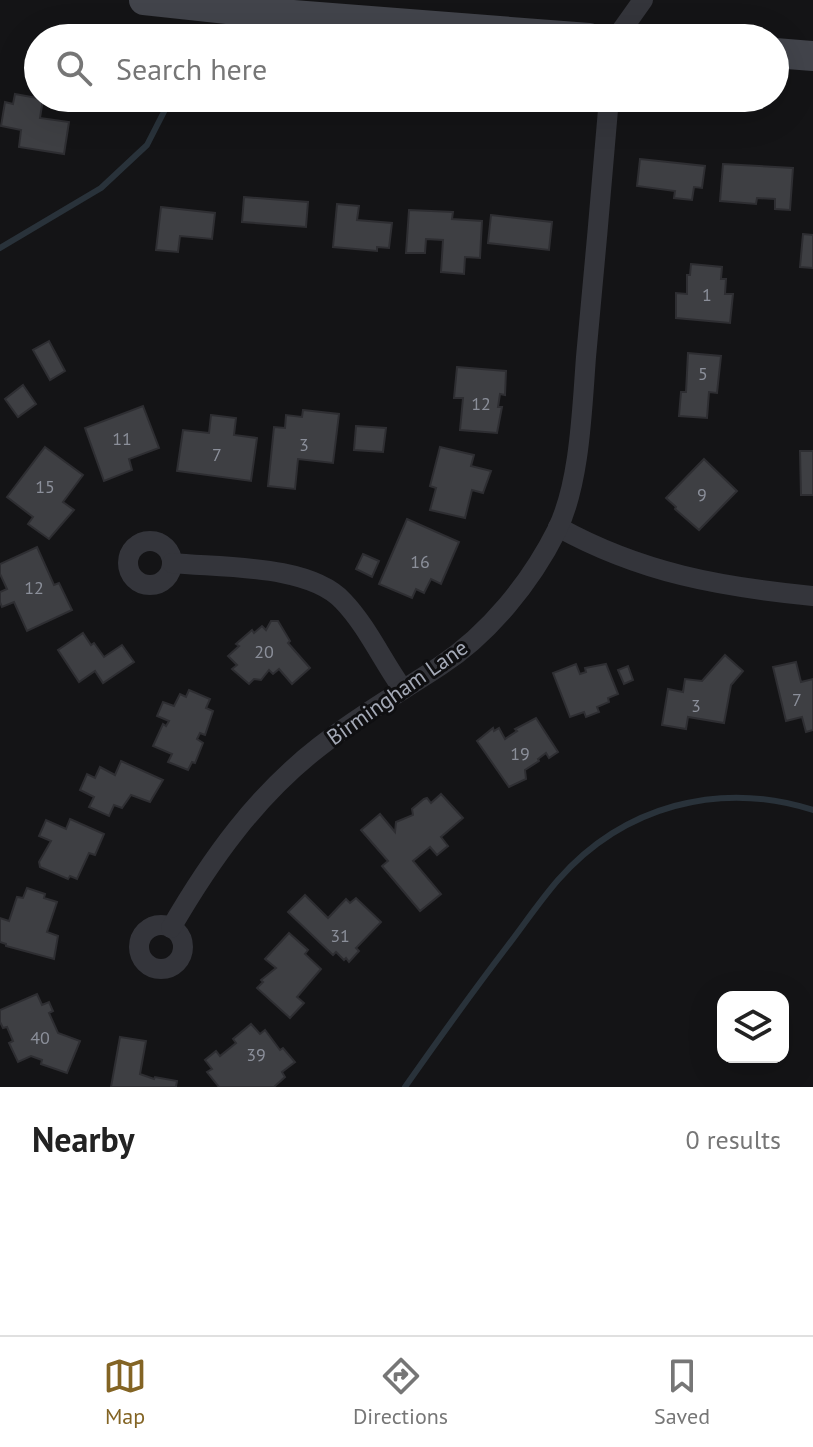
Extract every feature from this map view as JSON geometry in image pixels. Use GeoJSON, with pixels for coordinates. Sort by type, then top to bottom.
{"type":"FeatureCollection","features":[{"type":"Feature","properties":{"kind":"main road"},"geometry":{"type":"LineString","coordinates":[[144,0],[409,24]]}},
{"type":"Feature","properties":{"kind":"main road"},"geometry":{"type":"LineString","coordinates":[[789,54],[813,56]]}},
{"type":"Feature","properties":{"kind":"street"},"geometry":{"type":"LineString","coordinates":[[626,24],[643,0]]}},
{"type":"Feature","properties":{"kind":"street","name":"Birmingham Lane"},"geometry":{"type":"LineString","coordinates":[[171,928],[226,842],[284,776],[320,746],[402,688],[441,666],[489,624],[515,595],[558,527],[576,463],[608,112]]}},
{"type":"Feature","properties":{"kind":"street"},"geometry":{"type":"LineString","coordinates":[[558,527],[601,549],[671,574],[721,585],[813,596]]}},
{"type":"Feature","properties":{"kind":"street"},"geometry":{"type":"LineString","coordinates":[[172,563],[282,573],[331,590],[353,612],[402,688]]}},
{"type":"Feature","properties":{"kind":"building"},"geometry":{"type":"Polygon","coordinates":[[[15,94],[24,96],[24,112],[41,112],[40,118],[69,122],[64,154],[19,147],[21,130],[1,126],[5,102],[13,104],[15,94]]]}},
{"type":"Feature","properties":{"kind":"building"},"geometry":{"type":"Polygon","coordinates":[[[640,159],[705,166],[702,188],[694,187],[692,200],[674,198],[675,191],[637,186],[640,159]]]}},
{"type":"Feature","properties":{"kind":"building"},"geometry":{"type":"Polygon","coordinates":[[[723,164],[793,168],[790,210],[775,209],[775,199],[757,198],[756,204],[720,201],[723,164]]]}},
{"type":"Feature","properties":{"kind":"building"},"geometry":{"type":"Polygon","coordinates":[[[244,197],[308,202],[306,227],[242,222],[244,197]]]}},
{"type":"Feature","properties":{"kind":"building"},"geometry":{"type":"Polygon","coordinates":[[[337,204],[359,206],[357,220],[392,223],[389,248],[377,247],[377,251],[333,247],[337,204]]]}},
{"type":"Feature","properties":{"kind":"building"},"geometry":{"type":"Polygon","coordinates":[[[161,207],[215,213],[212,239],[180,236],[178,252],[156,250],[161,207]]]}},
{"type":"Feature","properties":{"kind":"building"},"geometry":{"type":"Polygon","coordinates":[[[409,210],[453,212],[452,219],[482,221],[480,258],[465,257],[464,274],[441,272],[443,240],[426,239],[425,253],[406,253],[409,210]]]}},
{"type":"Feature","properties":{"kind":"building"},"geometry":{"type":"Polygon","coordinates":[[[491,215],[552,222],[549,250],[488,243],[491,215]]]}},
{"type":"Feature","properties":{"kind":"building"},"geometry":{"type":"Polygon","coordinates":[[[803,234],[813,235],[813,268],[800,267],[803,234]]]}},
{"type":"Feature","properties":{"kind":"building"},"geometry":{"type":"Polygon","coordinates":[[[691,264],[722,267],[721,279],[726,279],[725,294],[733,294],[730,323],[676,318],[676,293],[687,294],[687,275],[690,275],[691,264]]]}},
{"type":"Feature","properties":{"kind":"building"},"geometry":{"type":"Polygon","coordinates":[[[49,341],[65,371],[50,380],[33,350],[49,341]]]}},
{"type":"Feature","properties":{"kind":"building"},"geometry":{"type":"Polygon","coordinates":[[[688,353],[721,356],[717,393],[709,392],[707,418],[679,416],[681,392],[686,392],[688,353]]]}},
{"type":"Feature","properties":{"kind":"building"},"geometry":{"type":"Polygon","coordinates":[[[457,367],[506,371],[505,395],[500,394],[498,407],[502,407],[497,433],[460,430],[463,398],[454,398],[457,367]]]}},
{"type":"Feature","properties":{"kind":"building"},"geometry":{"type":"Polygon","coordinates":[[[23,385],[36,404],[18,417],[5,399],[23,385]]]}},
{"type":"Feature","properties":{"kind":"building"},"geometry":{"type":"Polygon","coordinates":[[[143,406],[159,448],[129,459],[132,470],[104,481],[85,428],[143,406]]]}},
{"type":"Feature","properties":{"kind":"building"},"geometry":{"type":"Polygon","coordinates":[[[303,410],[339,414],[333,463],[298,459],[295,489],[268,486],[274,427],[285,428],[286,415],[302,417],[303,410]]]}},
{"type":"Feature","properties":{"kind":"building"},"geometry":{"type":"Polygon","coordinates":[[[211,415],[236,418],[234,435],[257,438],[251,481],[177,471],[183,430],[209,433],[211,415]]]}},
{"type":"Feature","properties":{"kind":"building"},"geometry":{"type":"Polygon","coordinates":[[[356,426],[386,428],[383,452],[354,450],[356,426]]]}},
{"type":"Feature","properties":{"kind":"building"},"geometry":{"type":"Polygon","coordinates":[[[45,447],[83,475],[63,502],[74,510],[49,539],[28,524],[33,517],[7,497],[45,447]]]}},
{"type":"Feature","properties":{"kind":"building"},"geometry":{"type":"Polygon","coordinates":[[[440,447],[474,455],[471,466],[491,471],[483,493],[472,490],[465,518],[430,510],[436,488],[430,486],[440,447]]]}},
{"type":"Feature","properties":{"kind":"building"},"geometry":{"type":"Polygon","coordinates":[[[800,451],[813,451],[813,495],[801,495],[800,451]]]}},
{"type":"Feature","properties":{"kind":"building"},"geometry":{"type":"Polygon","coordinates":[[[704,459],[737,491],[699,530],[666,498],[704,459]]]}},
{"type":"Feature","properties":{"kind":"building"},"geometry":{"type":"Polygon","coordinates":[[[407,519],[459,542],[441,584],[431,579],[424,593],[416,589],[412,598],[379,584],[407,519]]]}},
{"type":"Feature","properties":{"kind":"building"},"geometry":{"type":"Polygon","coordinates":[[[37,547],[54,585],[59,583],[72,610],[27,631],[14,602],[2,607],[0,592],[7,589],[0,574],[0,564],[37,547]]]}},
{"type":"Feature","properties":{"kind":"building"},"geometry":{"type":"Polygon","coordinates":[[[363,554],[379,561],[372,577],[356,569],[363,554]]]}},
{"type":"Feature","properties":{"kind":"building"},"geometry":{"type":"Polygon","coordinates":[[[271,621],[278,621],[290,641],[288,643],[310,668],[292,684],[279,669],[273,674],[269,670],[261,680],[254,679],[249,684],[232,669],[237,665],[228,656],[252,630],[254,633],[262,626],[266,630],[271,621]]]}},
{"type":"Feature","properties":{"kind":"building"},"geometry":{"type":"Polygon","coordinates":[[[83,633],[104,657],[122,645],[134,662],[103,683],[95,671],[79,682],[58,650],[83,633]]]}},
{"type":"Feature","properties":{"kind":"building"},"geometry":{"type":"Polygon","coordinates":[[[725,655],[743,671],[731,685],[724,723],[688,717],[686,729],[662,725],[668,689],[683,692],[685,679],[702,681],[725,655]]]}},
{"type":"Feature","properties":{"kind":"building"},"geometry":{"type":"Polygon","coordinates":[[[796,662],[801,682],[813,679],[813,730],[806,732],[802,717],[786,721],[773,667],[796,662]]]}},
{"type":"Feature","properties":{"kind":"building"},"geometry":{"type":"Polygon","coordinates":[[[576,664],[580,674],[586,672],[585,668],[606,664],[618,694],[597,707],[599,712],[586,717],[584,712],[570,717],[553,673],[576,664]]]}},
{"type":"Feature","properties":{"kind":"building"},"geometry":{"type":"Polygon","coordinates":[[[628,666],[633,680],[624,684],[618,670],[628,666]]]}},
{"type":"Feature","properties":{"kind":"building"},"geometry":{"type":"Polygon","coordinates":[[[189,690],[210,699],[206,708],[213,711],[205,735],[200,733],[197,739],[203,743],[195,763],[192,762],[188,770],[168,762],[172,754],[153,746],[163,724],[166,726],[169,721],[157,716],[163,702],[174,706],[180,694],[186,697],[189,690]]]}},
{"type":"Feature","properties":{"kind":"building"},"geometry":{"type":"Polygon","coordinates":[[[536,718],[558,752],[549,758],[546,753],[525,770],[526,779],[509,787],[477,741],[493,728],[494,731],[499,728],[505,739],[517,731],[515,729],[536,718]]]}},
{"type":"Feature","properties":{"kind":"building"},"geometry":{"type":"Polygon","coordinates":[[[121,761],[163,780],[150,802],[131,795],[122,808],[114,805],[109,816],[89,807],[94,797],[80,790],[87,774],[95,778],[100,767],[115,775],[121,761]]]}},
{"type":"Feature","properties":{"kind":"building"},"geometry":{"type":"Polygon","coordinates":[[[441,794],[463,818],[441,837],[448,846],[437,855],[430,847],[413,861],[441,894],[420,911],[382,866],[388,861],[361,830],[380,814],[395,832],[396,822],[413,815],[412,809],[424,799],[431,803],[441,794]]]}},
{"type":"Feature","properties":{"kind":"building"},"geometry":{"type":"Polygon","coordinates":[[[70,819],[104,834],[95,855],[89,853],[77,879],[70,876],[68,879],[40,867],[39,862],[51,841],[39,836],[46,820],[66,829],[70,819]]]}},
{"type":"Feature","properties":{"kind":"building"},"geometry":{"type":"Polygon","coordinates":[[[27,888],[57,902],[47,932],[58,936],[54,959],[0,942],[0,918],[9,921],[17,897],[23,898],[27,888]]]}},
{"type":"Feature","properties":{"kind":"building"},"geometry":{"type":"Polygon","coordinates":[[[305,895],[328,918],[346,899],[350,903],[356,898],[381,922],[356,948],[359,951],[349,962],[336,952],[333,955],[288,912],[305,895]]]}},
{"type":"Feature","properties":{"kind":"building"},"geometry":{"type":"Polygon","coordinates":[[[289,933],[308,950],[305,954],[321,969],[297,997],[304,1003],[290,1018],[257,988],[263,982],[261,980],[276,968],[265,959],[289,933]]]}},
{"type":"Feature","properties":{"kind":"building"},"geometry":{"type":"Polygon","coordinates":[[[37,994],[42,1005],[49,1002],[53,1011],[49,1013],[58,1033],[80,1041],[67,1073],[41,1064],[42,1060],[31,1056],[18,1062],[9,1043],[13,1041],[7,1027],[3,1028],[0,1022],[0,1010],[37,994]]]}},
{"type":"Feature","properties":{"kind":"building"},"geometry":{"type":"Polygon","coordinates":[[[251,1024],[260,1034],[265,1030],[280,1050],[283,1048],[295,1062],[282,1072],[285,1077],[274,1087],[219,1087],[207,1072],[212,1069],[205,1060],[216,1051],[220,1056],[236,1043],[233,1039],[251,1024]]]}},
{"type":"Feature","properties":{"kind":"building"},"geometry":{"type":"Polygon","coordinates":[[[120,1037],[146,1041],[140,1074],[177,1081],[176,1087],[111,1087],[120,1037]]]}},
{"type":"Feature","properties":{"kind":"waterway"},"geometry":{"type":"LineString","coordinates":[[0,248],[101,188],[147,145],[164,112]]}},
{"type":"Feature","properties":{"kind":"waterway"},"geometry":{"type":"LineString","coordinates":[[405,1087],[551,888],[584,855],[612,834],[642,817],[708,799],[778,801],[813,810]]}}]}
